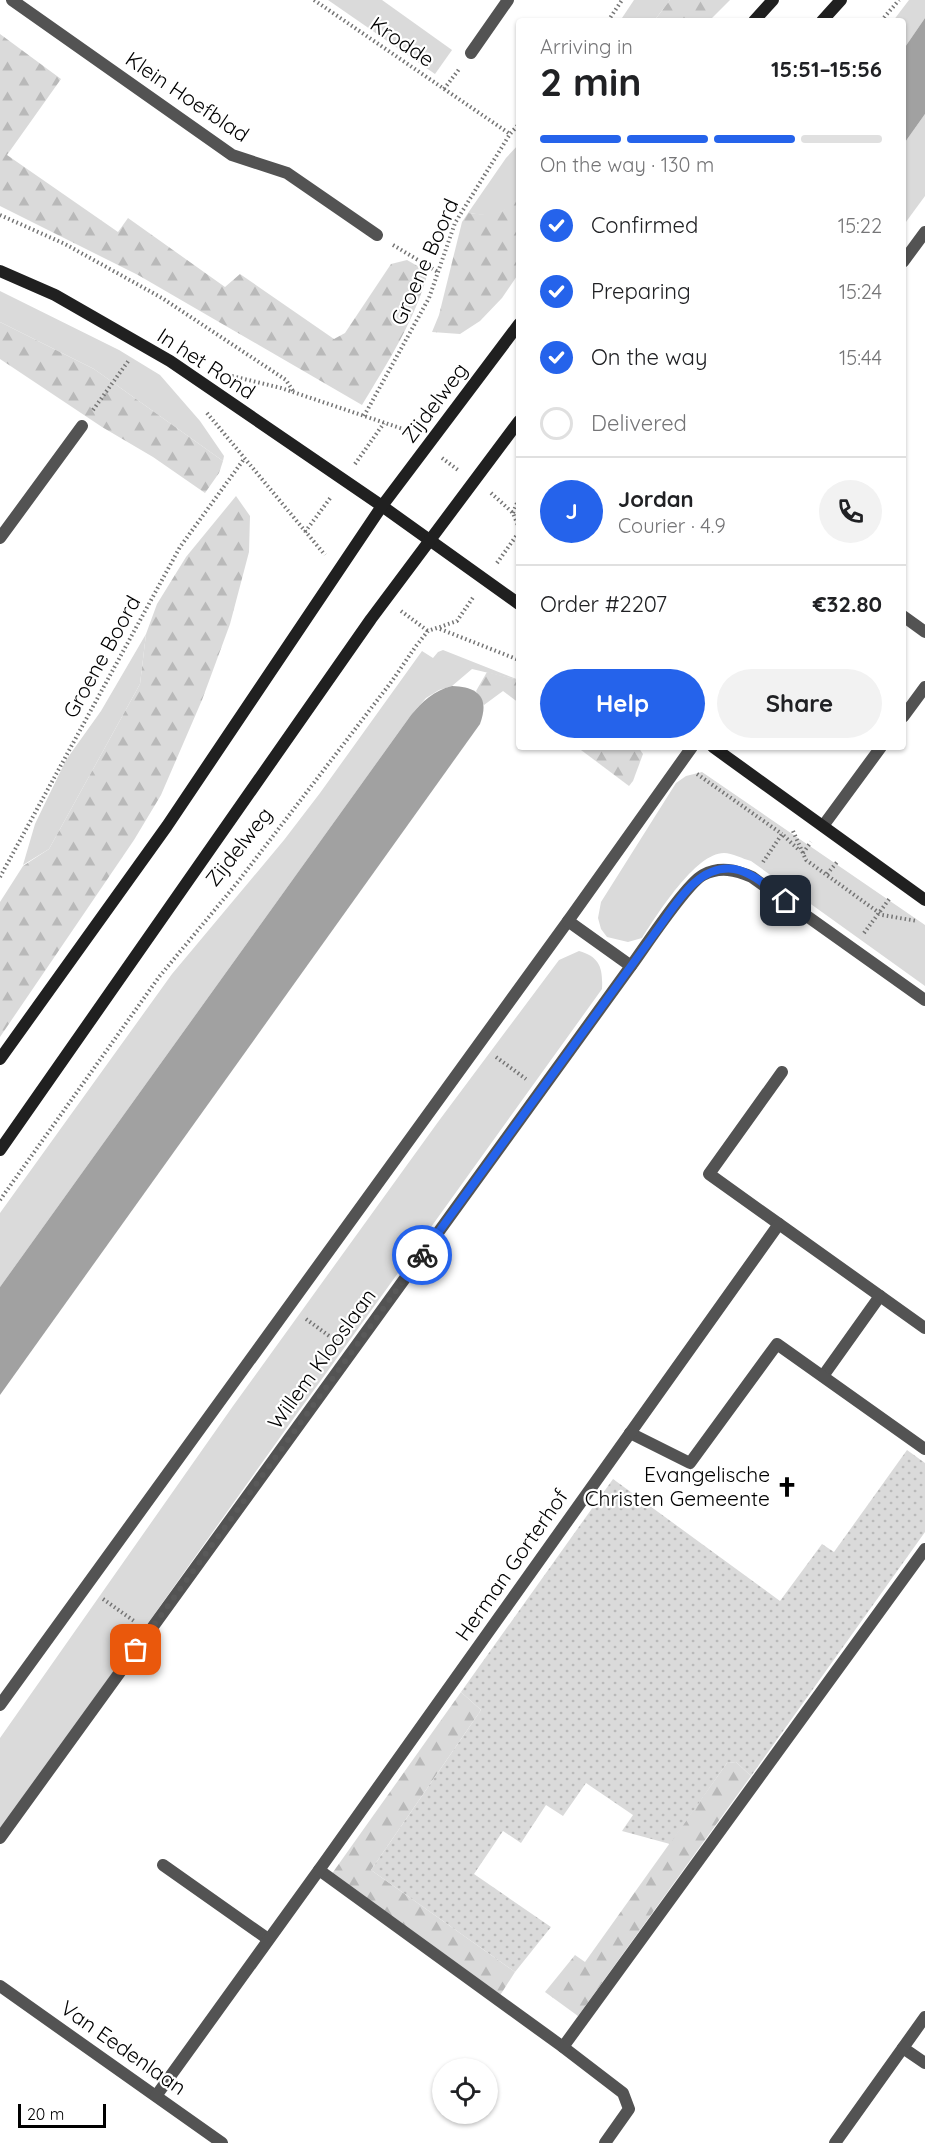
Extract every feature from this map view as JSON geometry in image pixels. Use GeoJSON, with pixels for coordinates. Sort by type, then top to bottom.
{"type":"FeatureCollection","features":[{"type":"Feature","properties":{"kind":"main road"},"geometry":{"type":"LineString","coordinates":[[757,18],[773,0]]}},
{"type":"Feature","properties":{"kind":"main road"},"geometry":{"type":"LineString","coordinates":[[825,18],[841,0]]}},
{"type":"Feature","properties":{"kind":"main road","name":"In het Rond"},"geometry":{"type":"LineString","coordinates":[[0,271],[55,296],[170,361],[382,506]]}},
{"type":"Feature","properties":{"kind":"main road","name":"Zijdelweg"},"geometry":{"type":"LineString","coordinates":[[0,1059],[167,826],[382,506],[516,328]]}},
{"type":"Feature","properties":{"kind":"main road","name":"Zijdelweg"},"geometry":{"type":"LineString","coordinates":[[0,1150],[386,601],[516,425]]}},
{"type":"Feature","properties":{"kind":"main road"},"geometry":{"type":"LineString","coordinates":[[382,506],[516,602]]}},
{"type":"Feature","properties":{"kind":"main road"},"geometry":{"type":"LineString","coordinates":[[717,750],[925,900]]}},
{"type":"Feature","properties":{"kind":"street","name":"Klein Hoefblad"},"geometry":{"type":"LineString","coordinates":[[12,0],[232,154],[287,173],[377,235]]}},
{"type":"Feature","properties":{"kind":"street"},"geometry":{"type":"LineString","coordinates":[[471,53],[508,0]]}},
{"type":"Feature","properties":{"kind":"street"},"geometry":{"type":"LineString","coordinates":[[906,258],[925,231]]}},
{"type":"Feature","properties":{"kind":"street"},"geometry":{"type":"LineString","coordinates":[[0,538],[82,426]]}},
{"type":"Feature","properties":{"kind":"street"},"geometry":{"type":"LineString","coordinates":[[906,618],[925,632]]}},
{"type":"Feature","properties":{"kind":"street"},"geometry":{"type":"LineString","coordinates":[[906,713],[925,687]]}},
{"type":"Feature","properties":{"kind":"street"},"geometry":{"type":"LineString","coordinates":[[0,1705],[479,1045],[690,750]]}},
{"type":"Feature","properties":{"kind":"street"},"geometry":{"type":"LineString","coordinates":[[823,826],[879,750]]}},
{"type":"Feature","properties":{"kind":"street","name":"Willem Klooslaan"},"geometry":{"type":"LineString","coordinates":[[0,1838],[680,900],[701,876],[715,871],[734,869],[752,877]]}},
{"type":"Feature","properties":{"kind":"street"},"geometry":{"type":"LineString","coordinates":[[752,877],[925,999]]}},
{"type":"Feature","properties":{"kind":"street"},"geometry":{"type":"LineString","coordinates":[[568,921],[631,966]]}},
{"type":"Feature","properties":{"kind":"street"},"geometry":{"type":"LineString","coordinates":[[782,1072],[709,1174],[925,1328]]}},
{"type":"Feature","properties":{"kind":"street","name":"Herman Gorterhof"},"geometry":{"type":"LineString","coordinates":[[156,2096],[320,1870],[779,1224]]}},
{"type":"Feature","properties":{"kind":"street"},"geometry":{"type":"LineString","coordinates":[[823,1376],[880,1296]]}},
{"type":"Feature","properties":{"kind":"street"},"geometry":{"type":"LineString","coordinates":[[630,1433],[690,1463],[777,1344],[925,1449]]}},
{"type":"Feature","properties":{"kind":"street"},"geometry":{"type":"LineString","coordinates":[[563,2047],[925,1549]]}},
{"type":"Feature","properties":{"kind":"street"},"geometry":{"type":"LineString","coordinates":[[163,1865],[268,1939]]}},
{"type":"Feature","properties":{"kind":"street"},"geometry":{"type":"LineString","coordinates":[[320,1870],[623,2093],[629,2109],[605,2143]]}},
{"type":"Feature","properties":{"kind":"street","name":"Van Eedenlaan"},"geometry":{"type":"LineString","coordinates":[[0,1986],[222,2143]]}},
{"type":"Feature","properties":{"kind":"street"},"geometry":{"type":"LineString","coordinates":[[835,2143],[925,2017]]}},
{"type":"Feature","properties":{"kind":"street"},"geometry":{"type":"LineString","coordinates":[[903,2048],[925,2063]]}},
{"type":"Feature","properties":{"kind":"path","name":"Krodde"},"geometry":{"type":"LineString","coordinates":[[314,0],[510,134]]}},
{"type":"Feature","properties":{"kind":"path"},"geometry":{"type":"LineString","coordinates":[[610,18],[622,0]]}},
{"type":"Feature","properties":{"kind":"path"},"geometry":{"type":"LineString","coordinates":[[884,18],[899,0]]}},
{"type":"Feature","properties":{"kind":"path","name":"Groene Boord"},"geometry":{"type":"LineString","coordinates":[[364,416],[429,298],[455,223],[516,127]]}},
{"type":"Feature","properties":{"kind":"path"},"geometry":{"type":"LineString","coordinates":[[0,215],[64,244],[162,298],[286,380],[294,393]]}},
{"type":"Feature","properties":{"kind":"path"},"geometry":{"type":"LineString","coordinates":[[377,235],[438,272]]}},
{"type":"Feature","properties":{"kind":"path"},"geometry":{"type":"LineString","coordinates":[[82,426],[141,344]]}},
{"type":"Feature","properties":{"kind":"path"},"geometry":{"type":"LineString","coordinates":[[225,375],[294,393],[403,429],[499,499],[513,513],[516,520]]}},
{"type":"Feature","properties":{"kind":"path"},"geometry":{"type":"LineString","coordinates":[[202,406],[324,554],[340,566]]}},
{"type":"Feature","properties":{"kind":"path","name":"Groene Boord"},"geometry":{"type":"LineString","coordinates":[[0,877],[180,548],[244,459]]}},
{"type":"Feature","properties":{"kind":"path"},"geometry":{"type":"LineString","coordinates":[[513,513],[516,506]]}},
{"type":"Feature","properties":{"kind":"path"},"geometry":{"type":"LineString","coordinates":[[386,601],[428,631],[457,621],[516,536]]}},
{"type":"Feature","properties":{"kind":"path"},"geometry":{"type":"LineString","coordinates":[[439,628],[516,659]]}},
{"type":"Feature","properties":{"kind":"path","name":"Zijdelweg"},"geometry":{"type":"LineString","coordinates":[[0,1200],[159,977],[237,883],[428,631]]}},
{"type":"Feature","properties":{"kind":"path"},"geometry":{"type":"LineString","coordinates":[[680,763],[782,834],[803,854],[806,860],[879,913],[925,923]]}},
{"type":"Feature","properties":{"kind":"path"},"geometry":{"type":"LineString","coordinates":[[752,877],[782,834]]}},
{"type":"Feature","properties":{"kind":"path"},"geometry":{"type":"LineString","coordinates":[[827,874],[838,859]]}},
{"type":"Feature","properties":{"kind":"path"},"geometry":{"type":"LineString","coordinates":[[853,948],[892,895]]}},
{"type":"Feature","properties":{"kind":"path"},"geometry":{"type":"LineString","coordinates":[[479,1045],[541,1090]]}},
{"type":"Feature","properties":{"kind":"path"},"geometry":{"type":"LineString","coordinates":[[289,1306],[351,1352]]}},
{"type":"Feature","properties":{"kind":"path"},"geometry":{"type":"LineString","coordinates":[[85,1587],[149,1631]]}},
{"type":"Feature","properties":{"kind":"green space"},"geometry":{"type":"Polygon","coordinates":[[[328,0],[382,0],[452,50],[435,74],[328,0]]]}},
{"type":"Feature","properties":{"kind":"green space"},"geometry":{"type":"Polygon","coordinates":[[[634,0],[670,0],[656,18],[622,18],[634,0]]]}},
{"type":"Feature","properties":{"kind":"green space"},"geometry":{"type":"Polygon","coordinates":[[[670,0],[730,0],[712,18],[656,18],[670,0]]]}},
{"type":"Feature","properties":{"kind":"green space"},"geometry":{"type":"Polygon","coordinates":[[[909,0],[925,0],[925,18],[906,46],[906,18],[895,18],[909,0]]]}},
{"type":"Feature","properties":{"kind":"green space"},"geometry":{"type":"Polygon","coordinates":[[[0,34],[61,79],[7,155],[118,232],[128,218],[225,287],[240,274],[334,339],[345,333],[391,264],[407,260],[428,272],[408,324],[362,405],[138,275],[0,206],[0,34]]]}},
{"type":"Feature","properties":{"kind":"green space"},"geometry":{"type":"Polygon","coordinates":[[[925,114],[925,196],[906,222],[906,141],[925,114]]]}},
{"type":"Feature","properties":{"kind":"green space"},"geometry":{"type":"Polygon","coordinates":[[[516,147],[516,200],[510,207],[493,216],[468,213],[516,147]]]}},
{"type":"Feature","properties":{"kind":"green space"},"geometry":{"type":"Polygon","coordinates":[[[516,199],[516,277],[502,298],[480,321],[460,334],[432,332],[439,315],[462,222],[468,213],[491,214],[507,208],[516,199]]]}},
{"type":"Feature","properties":{"kind":"green space"},"geometry":{"type":"Polygon","coordinates":[[[0,291],[119,350],[160,375],[200,421],[224,456],[223,461],[94,369],[0,322],[0,291]]]}},
{"type":"Feature","properties":{"kind":"green space"},"geometry":{"type":"Polygon","coordinates":[[[0,322],[94,369],[223,461],[219,473],[205,493],[0,359],[0,322]]]}},
{"type":"Feature","properties":{"kind":"green space"},"geometry":{"type":"Polygon","coordinates":[[[236,496],[250,516],[249,552],[230,624],[202,700],[161,795],[134,840],[0,1037],[0,902],[23,866],[49,849],[140,684],[146,634],[157,604],[186,557],[236,496]]]}},
{"type":"Feature","properties":{"kind":"green space"},"geometry":{"type":"Polygon","coordinates":[[[146,634],[140,684],[49,849],[23,865],[35,824],[66,760],[101,711],[146,634]]]}},
{"type":"Feature","properties":{"kind":"green space"},"geometry":{"type":"Polygon","coordinates":[[[443,650],[516,679],[472,669],[452,686],[439,690],[426,698],[411,715],[0,1287],[0,1213],[172,974],[284,840],[422,651],[433,658],[443,650]]]}},
{"type":"Feature","properties":{"kind":"green space"},"geometry":{"type":"Polygon","coordinates":[[[487,672],[516,679],[516,701],[503,691],[484,705],[476,691],[487,672]]]}},
{"type":"Feature","properties":{"kind":"green space"},"geometry":{"type":"Polygon","coordinates":[[[581,750],[640,750],[643,754],[629,786],[581,750]]]}},
{"type":"Feature","properties":{"kind":"green space"},"geometry":{"type":"Polygon","coordinates":[[[702,772],[925,925],[925,986],[751,861],[727,853],[713,856],[689,874],[642,938],[628,942],[607,937],[601,929],[598,918],[601,902],[676,783],[686,776],[702,772]]]}},
{"type":"Feature","properties":{"kind":"green space"},"geometry":{"type":"Polygon","coordinates":[[[579,951],[586,953],[599,964],[602,989],[0,1831],[0,1738],[233,1406],[438,1122],[559,960],[579,951]]]}},
{"type":"Feature","properties":{"kind":"green space"},"geometry":{"type":"Polygon","coordinates":[[[907,1450],[925,1463],[925,1532],[751,1776],[736,1762],[727,1763],[670,1844],[622,1831],[633,1815],[586,1783],[563,1816],[546,1805],[521,1843],[503,1831],[474,1874],[551,1927],[515,1972],[371,1870],[481,1710],[461,1692],[613,1479],[780,1601],[822,1544],[834,1552],[907,1450]]]}},
{"type":"Feature","properties":{"kind":"green space"},"geometry":{"type":"Polygon","coordinates":[[[461,1692],[481,1710],[371,1870],[515,1972],[499,1997],[331,1875],[461,1692]]]}},
{"type":"Feature","properties":{"kind":"green space"},"geometry":{"type":"Polygon","coordinates":[[[736,1762],[751,1776],[578,2016],[545,1992],[575,1955],[585,1962],[727,1763],[736,1762]]]}},
{"type":"Feature","properties":{"kind":"shaded area"},"geometry":{"type":"Polygon","coordinates":[[[925,18],[925,114],[906,141],[906,46],[925,18]]]}},
{"type":"Feature","properties":{"kind":"shaded area"},"geometry":{"type":"Polygon","coordinates":[[[452,686],[475,691],[479,695],[484,707],[480,724],[0,1395],[0,1287],[411,715],[429,697],[452,686]]]}},
{"type":"Feature","properties":{"kind":"way so far"},"geometry":{"type":"LineString","coordinates":[[136,1650],[422,1255]]}},
{"type":"Feature","properties":{"kind":"place","name":"Evangelische Christen Gemeente"},"geometry":{"type":"Point","coordinates":[787,1487]}},
{"type":"Feature","properties":{"kind":"route"},"geometry":{"type":"LineString","coordinates":[[422,1255],[655,933],[701,876],[715,871],[734,869],[752,877],[786,901]]}}]}
